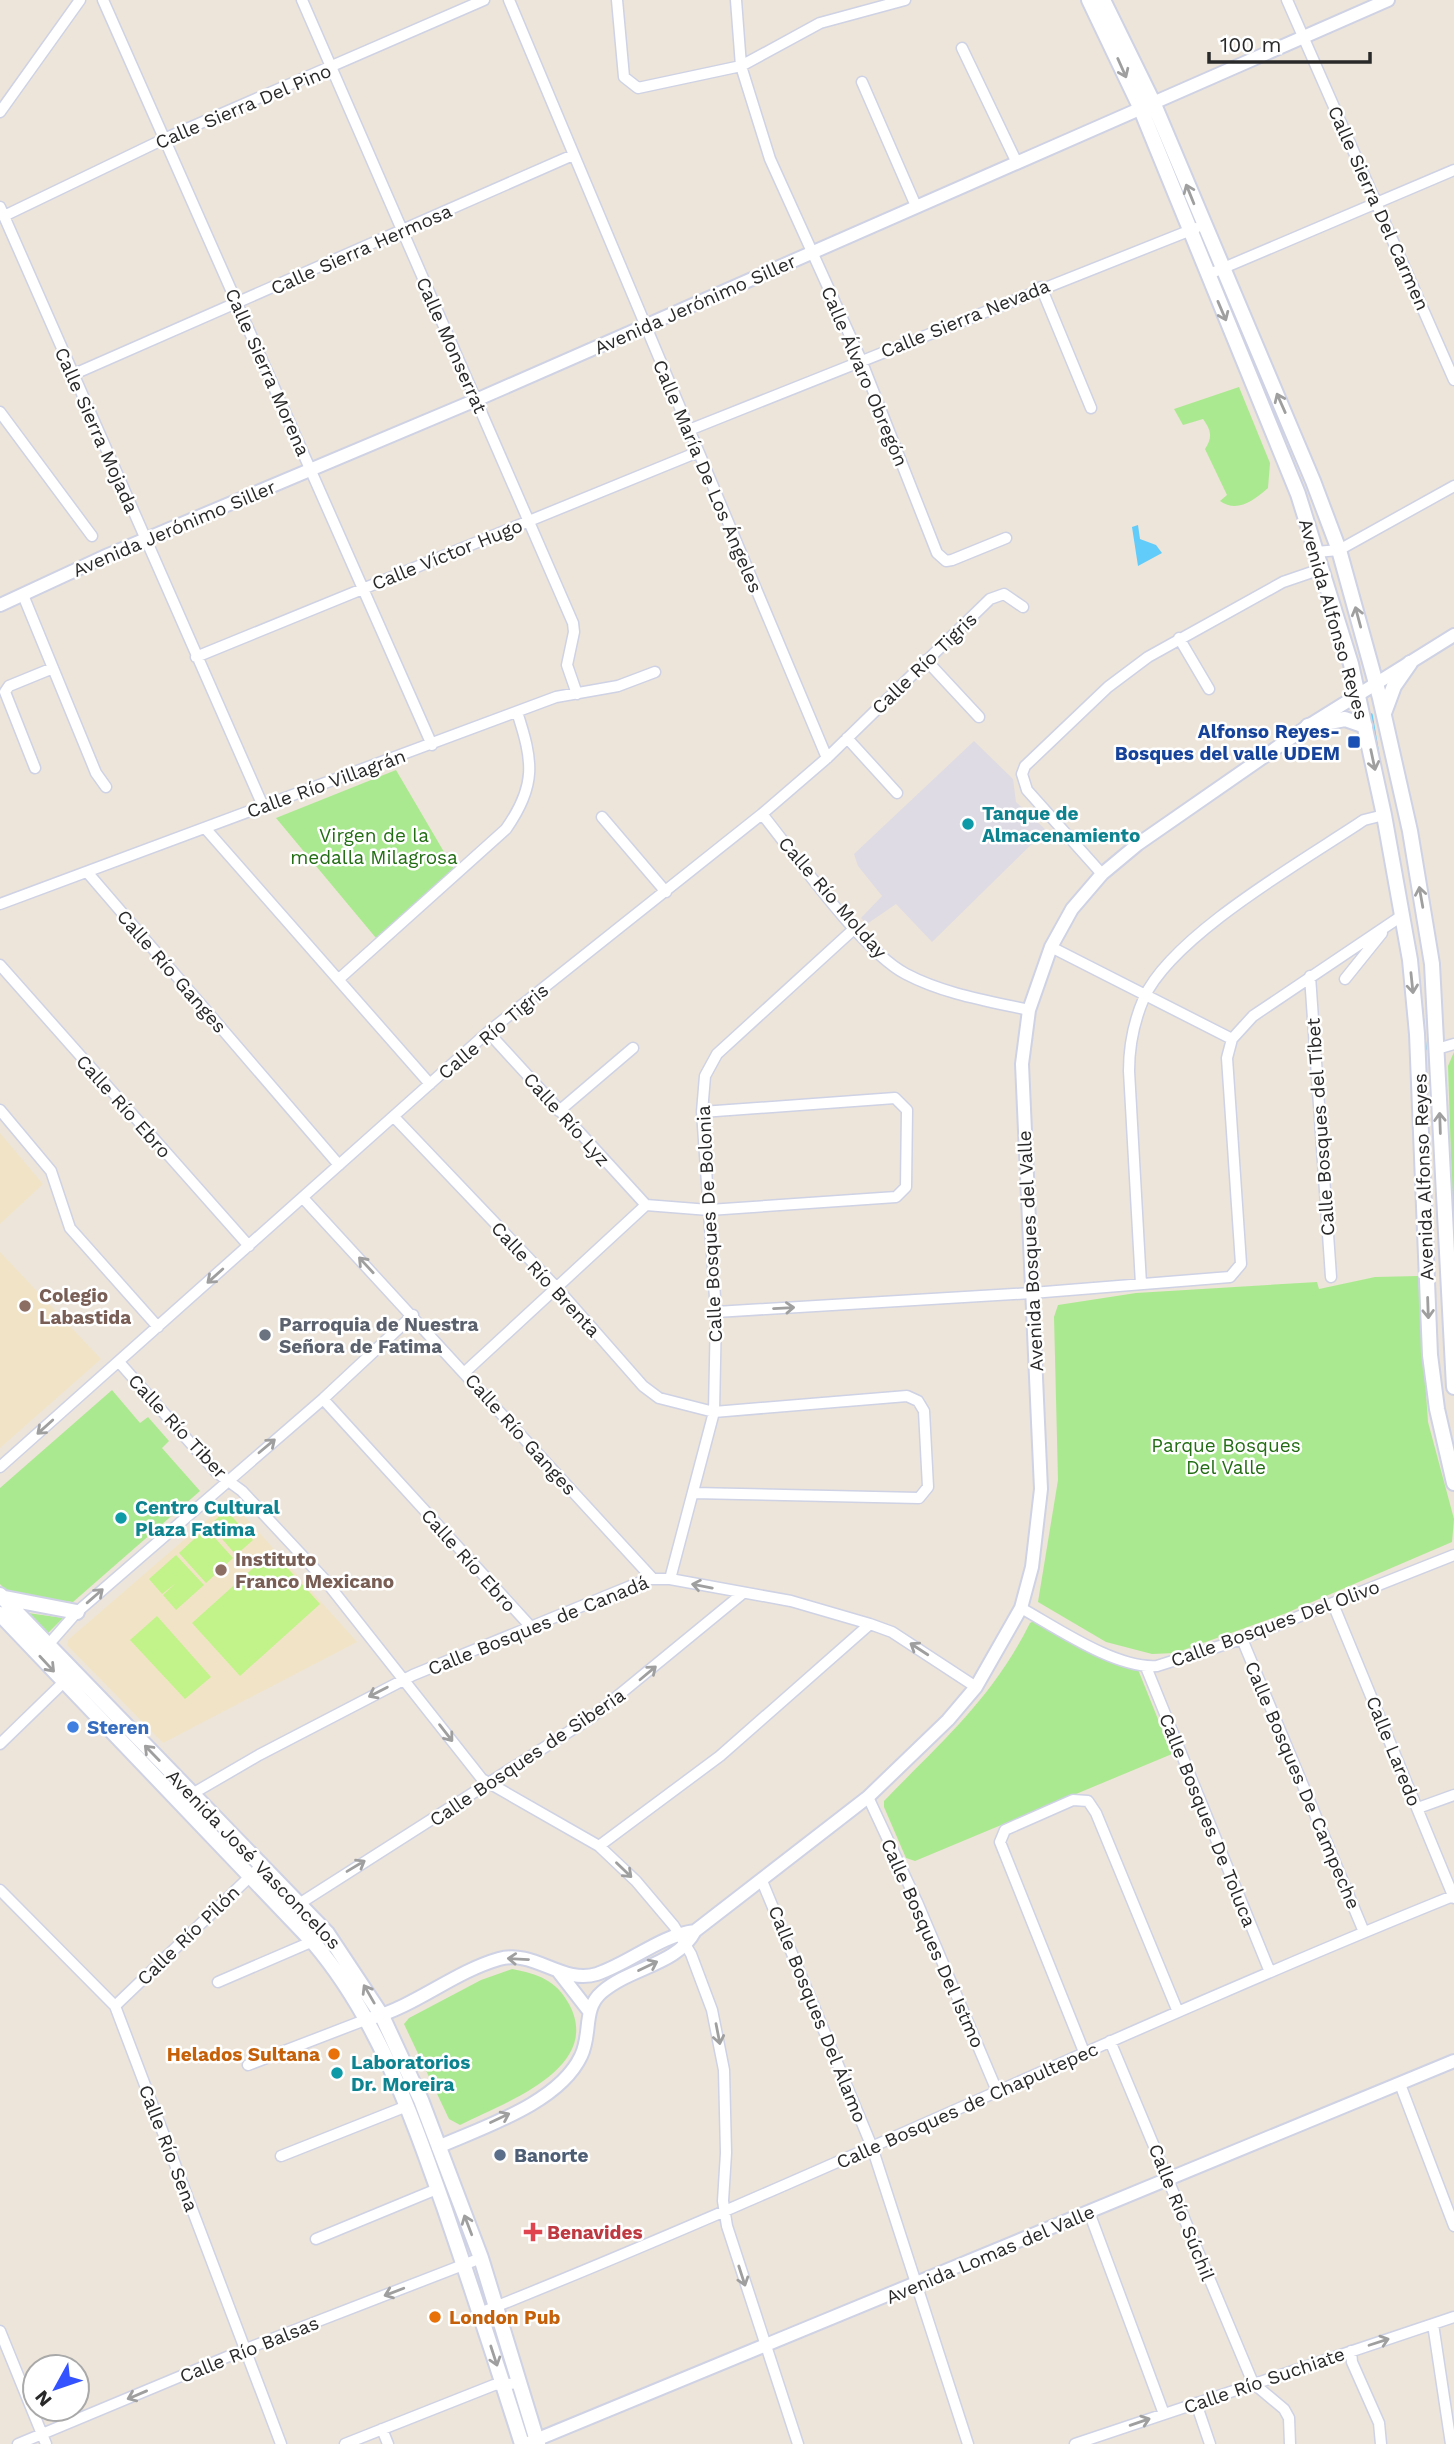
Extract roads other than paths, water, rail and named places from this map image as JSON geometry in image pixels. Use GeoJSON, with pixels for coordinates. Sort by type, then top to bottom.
{"type":"FeatureCollection","features":[{"type":"Feature","properties":{"kind":"main road","name":"Avenida Alfonso Reyes"},"geometry":{"type":"LineString","coordinates":[[1089,0],[1146,104]]}},
{"type":"Feature","properties":{"kind":"main road","name":"Avenida Alfonso Reyes"},"geometry":{"type":"LineString","coordinates":[[1103,0],[1214,272],[1298,494],[1366,726],[1403,915],[1417,1034],[1430,1355],[1453,1483]]}},
{"type":"Feature","properties":{"kind":"main road","name":"Avenida Alfonso Reyes"},"geometry":{"type":"LineString","coordinates":[[1214,272],[1283,407],[1339,550],[1384,714],[1432,964],[1454,1387]]}},
{"type":"Feature","properties":{"kind":"main road"},"geometry":{"type":"LineString","coordinates":[[1384,714],[1394,686],[1410,663]]}},
{"type":"Feature","properties":{"kind":"main road"},"geometry":{"type":"LineString","coordinates":[[1308,726],[1345,719],[1366,726]]}},
{"type":"Feature","properties":{"kind":"main road"},"geometry":{"type":"LineString","coordinates":[[1,1596],[77,1612]]}},
{"type":"Feature","properties":{"kind":"main road","name":"Avenida José Vasconcelos"},"geometry":{"type":"LineString","coordinates":[[1,1596],[48,1645],[69,1677],[250,1877],[313,1942],[346,1984],[407,2106],[503,2384],[531,2443]]}},
{"type":"Feature","properties":{"kind":"main road","name":"Avenida José Vasconcelos"},"geometry":{"type":"LineString","coordinates":[[0,1614],[192,1794],[299,1903],[327,1933],[382,2016],[415,2086],[481,2258],[520,2383],[531,2443]]}},
{"type":"Feature","properties":{"kind":"main road"},"geometry":{"type":"LineString","coordinates":[[407,2106],[438,2147]]}},
{"type":"Feature","properties":{"kind":"street"},"geometry":{"type":"LineString","coordinates":[[0,112],[80,0]]}},
{"type":"Feature","properties":{"kind":"street","name":"Calle Sierra Morena"},"geometry":{"type":"LineString","coordinates":[[103,0],[432,745]]}},
{"type":"Feature","properties":{"kind":"street","name":"Calle Monserrat"},"geometry":{"type":"LineString","coordinates":[[302,0],[574,627],[566,665],[577,694]]}},
{"type":"Feature","properties":{"kind":"street","name":"Calle Sierra Del Pino"},"geometry":{"type":"LineString","coordinates":[[2,211],[484,0]]}},
{"type":"Feature","properties":{"kind":"street","name":"Calle María De Los Ángeles"},"geometry":{"type":"LineString","coordinates":[[509,0],[827,758]]}},
{"type":"Feature","properties":{"kind":"street"},"geometry":{"type":"LineString","coordinates":[[617,0],[624,77],[632,86],[642,88],[741,66],[820,23],[905,0]]}},
{"type":"Feature","properties":{"kind":"street","name":"Calle Álvaro Obregón"},"geometry":{"type":"LineString","coordinates":[[736,0],[741,66],[770,159],[861,360],[937,553],[946,561],[952,560],[1006,538]]}},
{"type":"Feature","properties":{"kind":"street","name":"Calle Sierra Del Carmen"},"geometry":{"type":"LineString","coordinates":[[1287,0],[1454,380]]}},
{"type":"Feature","properties":{"kind":"street","name":"Avenida Jerónimo Siller"},"geometry":{"type":"LineString","coordinates":[[0,605],[145,540],[476,400],[1388,0]]}},
{"type":"Feature","properties":{"kind":"street"},"geometry":{"type":"LineString","coordinates":[[962,48],[1017,163]]}},
{"type":"Feature","properties":{"kind":"street"},"geometry":{"type":"LineString","coordinates":[[862,82],[916,206]]}},
{"type":"Feature","properties":{"kind":"street","name":"Calle Sierra Hermosa"},"geometry":{"type":"LineString","coordinates":[[72,376],[573,155]]}},
{"type":"Feature","properties":{"kind":"street"},"geometry":{"type":"LineString","coordinates":[[1214,272],[1454,170]]}},
{"type":"Feature","properties":{"kind":"street","name":"Calle Sierra Mojada"},"geometry":{"type":"LineString","coordinates":[[2,211],[72,376],[263,806]]}},
{"type":"Feature","properties":{"kind":"street","name":"Calle Sierra Nevada"},"geometry":{"type":"LineString","coordinates":[[689,430],[1196,228]]}},
{"type":"Feature","properties":{"kind":"street"},"geometry":{"type":"LineString","coordinates":[[1041,288],[1091,408]]}},
{"type":"Feature","properties":{"kind":"street"},"geometry":{"type":"LineString","coordinates":[[0,412],[92,536]]}},
{"type":"Feature","properties":{"kind":"street","name":"Calle Víctor Hugo"},"geometry":{"type":"LineString","coordinates":[[196,657],[698,452]]}},
{"type":"Feature","properties":{"kind":"street"},"geometry":{"type":"LineString","coordinates":[[1316,552],[1339,550],[1454,486]]}},
{"type":"Feature","properties":{"kind":"street"},"geometry":{"type":"LineString","coordinates":[[1102,874],[1027,790],[1022,774],[1025,766],[1108,687],[1179,638],[1283,582],[1321,569]]}},
{"type":"Feature","properties":{"kind":"street","name":"Calle Río Tigris"},"geometry":{"type":"LineString","coordinates":[[0,1467],[488,1032],[666,892],[827,758],[990,599],[1004,594],[1023,607]]}},
{"type":"Feature","properties":{"kind":"street"},"geometry":{"type":"LineString","coordinates":[[23,595],[96,773],[106,787]]}},
{"type":"Feature","properties":{"kind":"street","name":"Avenida Bosques del Valle"},"geometry":{"type":"LineString","coordinates":[[687,1947],[695,1931],[868,1797],[948,1720],[976,1687],[1021,1608],[1032,1567],[1041,1489],[1022,1081],[1030,1010],[1051,947],[1072,909],[1102,874],[1138,844],[1357,693],[1454,635]]}},
{"type":"Feature","properties":{"kind":"street"},"geometry":{"type":"LineString","coordinates":[[1179,638],[1209,689]]}},
{"type":"Feature","properties":{"kind":"street"},"geometry":{"type":"LineString","coordinates":[[926,660],[979,717]]}},
{"type":"Feature","properties":{"kind":"street"},"geometry":{"type":"LineString","coordinates":[[35,768],[5,692],[9,686],[53,668]]}},
{"type":"Feature","properties":{"kind":"street","name":"Calle Río Villagrán"},"geometry":{"type":"LineString","coordinates":[[0,904],[556,697],[618,686],[655,672]]}},
{"type":"Feature","properties":{"kind":"street"},"geometry":{"type":"LineString","coordinates":[[339,979],[506,829],[516,814],[524,797],[531,767],[517,712]]}},
{"type":"Feature","properties":{"kind":"street"},"geometry":{"type":"LineString","coordinates":[[847,738],[897,793]]}},
{"type":"Feature","properties":{"kind":"street","name":"Calle Río Molday"},"geometry":{"type":"LineString","coordinates":[[762,814],[855,928],[903,973],[951,992],[1030,1010]]}},
{"type":"Feature","properties":{"kind":"street"},"geometry":{"type":"LineString","coordinates":[[1141,1284],[1129,1049],[1144,997],[1174,958],[1209,925],[1364,820],[1384,815]]}},
{"type":"Feature","properties":{"kind":"street"},"geometry":{"type":"LineString","coordinates":[[602,817],[666,892]]}},
{"type":"Feature","properties":{"kind":"street"},"geometry":{"type":"LineString","coordinates":[[205,828],[430,1084]]}},
{"type":"Feature","properties":{"kind":"street","name":"Calle Río Ganges"},"geometry":{"type":"LineString","coordinates":[[87,872],[339,1165]]}},
{"type":"Feature","properties":{"kind":"street"},"geometry":{"type":"LineString","coordinates":[[716,1312],[1032,1293],[1230,1277],[1241,1264],[1227,1058],[1231,1039],[1253,1016],[1403,915]]}},
{"type":"Feature","properties":{"kind":"street"},"geometry":{"type":"LineString","coordinates":[[1345,979],[1389,924]]}},
{"type":"Feature","properties":{"kind":"street","name":"Calle Bosques De Bolonia"},"geometry":{"type":"LineString","coordinates":[[670,1579],[715,1412],[716,1312],[702,1112],[705,1076],[717,1054],[855,928]]}},
{"type":"Feature","properties":{"kind":"street"},"geometry":{"type":"LineString","coordinates":[[1051,947],[1144,997],[1231,1039]]}},
{"type":"Feature","properties":{"kind":"street","name":"Calle Río Ebro"},"geometry":{"type":"LineString","coordinates":[[0,965],[249,1246]]}},
{"type":"Feature","properties":{"kind":"street","name":"Calle Bosques del Tíbet"},"geometry":{"type":"LineString","coordinates":[[1310,976],[1331,1278]]}},
{"type":"Feature","properties":{"kind":"street","name":"Calle Río Lyz"},"geometry":{"type":"LineString","coordinates":[[488,1032],[646,1205]]}},
{"type":"Feature","properties":{"kind":"street"},"geometry":{"type":"LineString","coordinates":[[1437,1049],[1454,1044]]}},
{"type":"Feature","properties":{"kind":"street"},"geometry":{"type":"LineString","coordinates":[[559,1111],[633,1048]]}},
{"type":"Feature","properties":{"kind":"street"},"geometry":{"type":"LineString","coordinates":[[465,1372],[646,1205],[709,1210],[901,1195],[907,1182],[907,1110],[900,1101],[891,1097],[702,1112]]}},
{"type":"Feature","properties":{"kind":"street"},"geometry":{"type":"LineString","coordinates":[[0,1110],[51,1171],[70,1228],[158,1327]]}},
{"type":"Feature","properties":{"kind":"street","name":"Calle Río Brenta"},"geometry":{"type":"LineString","coordinates":[[394,1118],[556,1287],[650,1393],[666,1401],[715,1412],[907,1396],[918,1401],[924,1411],[928,1487],[923,1495],[913,1499],[694,1493]]}},
{"type":"Feature","properties":{"kind":"street","name":"Calle Río Ganges"},"geometry":{"type":"LineString","coordinates":[[303,1198],[653,1578]]}},
{"type":"Feature","properties":{"kind":"street"},"geometry":{"type":"LineString","coordinates":[[48,1645],[77,1612],[323,1399],[413,1315]]}},
{"type":"Feature","properties":{"kind":"street","name":"Calle Río Tiber"},"geometry":{"type":"LineString","coordinates":[[119,1362],[216,1472],[228,1479],[324,1579],[488,1783]]}},
{"type":"Feature","properties":{"kind":"street","name":"Calle Río Ebro"},"geometry":{"type":"LineString","coordinates":[[323,1399],[531,1627]]}},
{"type":"Feature","properties":{"kind":"street","name":"Calle Bosques Del Olivo"},"geometry":{"type":"LineString","coordinates":[[1021,1608],[1111,1656],[1146,1667],[1174,1663],[1242,1639],[1454,1555]]}},
{"type":"Feature","properties":{"kind":"street","name":"Calle Bosques de Canadá"},"geometry":{"type":"LineString","coordinates":[[192,1794],[259,1755],[404,1679],[653,1578],[790,1601],[870,1623],[892,1632],[976,1687]]}},
{"type":"Feature","properties":{"kind":"street","name":"Calle Bosques de Siberia"},"geometry":{"type":"LineString","coordinates":[[299,1903],[612,1703],[742,1594]]}},
{"type":"Feature","properties":{"kind":"street","name":"Calle Laredo"},"geometry":{"type":"LineString","coordinates":[[1334,1604],[1454,1897]]}},
{"type":"Feature","properties":{"kind":"street"},"geometry":{"type":"LineString","coordinates":[[599,1846],[720,1756],[870,1623]]}},
{"type":"Feature","properties":{"kind":"street","name":"Calle Bosques De Campeche"},"geometry":{"type":"LineString","coordinates":[[1242,1639],[1364,1932]]}},
{"type":"Feature","properties":{"kind":"street","name":"Calle Bosques De Toluca"},"geometry":{"type":"LineString","coordinates":[[1146,1667],[1270,1972]]}},
{"type":"Feature","properties":{"kind":"street"},"geometry":{"type":"LineString","coordinates":[[0,1744],[69,1677]]}},
{"type":"Feature","properties":{"kind":"street"},"geometry":{"type":"LineString","coordinates":[[488,1783],[599,1846],[657,1903],[687,1947],[712,2010],[724,2070],[724,2211],[797,2444]]}},
{"type":"Feature","properties":{"kind":"street"},"geometry":{"type":"LineString","coordinates":[[1418,1808],[1454,1795]]}},
{"type":"Feature","properties":{"kind":"street","name":"Calle Bosques Del Istmo"},"geometry":{"type":"LineString","coordinates":[[868,1797],[918,1902],[997,2091]]}},
{"type":"Feature","properties":{"kind":"street"},"geometry":{"type":"LineString","coordinates":[[1084,2052],[999,1838],[1005,1830],[1073,1800],[1085,1800],[1096,1812],[1178,2012]]}},
{"type":"Feature","properties":{"kind":"street","name":"Calle Río Pilón"},"geometry":{"type":"LineString","coordinates":[[115,2006],[262,1865]]}},
{"type":"Feature","properties":{"kind":"street","name":"Calle Bosques Del Álamo"},"geometry":{"type":"LineString","coordinates":[[762,1881],[872,2147],[968,2444]]}},
{"type":"Feature","properties":{"kind":"street","name":"Calle Río Sena"},"geometry":{"type":"LineString","coordinates":[[0,1890],[115,2006],[281,2444]]}},
{"type":"Feature","properties":{"kind":"street","name":"Calle Bosques de Chapultepec"},"geometry":{"type":"LineString","coordinates":[[480,2313],[724,2211],[1270,1972],[1454,1897]]}},
{"type":"Feature","properties":{"kind":"street"},"geometry":{"type":"LineString","coordinates":[[248,2065],[382,2016],[499,1959],[526,1958],[579,1976],[598,1973],[678,1933],[695,1931]]}},
{"type":"Feature","properties":{"kind":"street"},"geometry":{"type":"LineString","coordinates":[[218,1982],[313,1942],[327,1933]]}},
{"type":"Feature","properties":{"kind":"street"},"geometry":{"type":"LineString","coordinates":[[438,2147],[547,2095],[563,2082],[583,2054],[592,2003],[611,1985],[687,1947]]}},
{"type":"Feature","properties":{"kind":"street"},"geometry":{"type":"LineString","coordinates":[[558,1970],[589,2011]]}},
{"type":"Feature","properties":{"kind":"street","name":"Calle Río Súchil"},"geometry":{"type":"LineString","coordinates":[[1110,2041],[1253,2383]]}},
{"type":"Feature","properties":{"kind":"street","name":"Avenida Lomas del Valle"},"geometry":{"type":"LineString","coordinates":[[531,2443],[1454,2061]]}},
{"type":"Feature","properties":{"kind":"street"},"geometry":{"type":"LineString","coordinates":[[1400,2084],[1454,2226]]}},
{"type":"Feature","properties":{"kind":"street"},"geometry":{"type":"LineString","coordinates":[[281,2156],[407,2106]]}},
{"type":"Feature","properties":{"kind":"street"},"geometry":{"type":"LineString","coordinates":[[316,2239],[437,2189]]}},
{"type":"Feature","properties":{"kind":"street"},"geometry":{"type":"LineString","coordinates":[[1089,2212],[1164,2414]]}},
{"type":"Feature","properties":{"kind":"street","name":"Calle Río Balsas"},"geometry":{"type":"LineString","coordinates":[[18,2444],[44,2439],[246,2349],[481,2258]]}},
{"type":"Feature","properties":{"kind":"street","name":"Calle Río Suchiate"},"geometry":{"type":"LineString","coordinates":[[1075,2444],[1454,2317]]}},
{"type":"Feature","properties":{"kind":"street"},"geometry":{"type":"LineString","coordinates":[[1433,2324],[1451,2444]]}},
{"type":"Feature","properties":{"kind":"street"},"geometry":{"type":"LineString","coordinates":[[0,2331],[44,2439]]}},
{"type":"Feature","properties":{"kind":"street"},"geometry":{"type":"LineString","coordinates":[[1351,2351],[1352,2362],[1379,2423],[1381,2444]]}},
{"type":"Feature","properties":{"kind":"street"},"geometry":{"type":"LineString","coordinates":[[345,2444],[494,2385],[520,2383]]}},
{"type":"Feature","properties":{"kind":"street"},"geometry":{"type":"LineString","coordinates":[[1253,2383],[1284,2409],[1289,2418],[1290,2444]]}},
{"type":"Feature","properties":{"kind":"street"},"geometry":{"type":"LineString","coordinates":[[1196,2403],[1210,2444]]}},
{"type":"Feature","properties":{"kind":"street"},"geometry":{"type":"LineString","coordinates":[[382,2430],[388,2444]]}},
{"type":"Feature","properties":{"kind":"water"},"geometry":{"type":"Polygon","coordinates":[[[1138,525],[1140,539],[1156,545],[1162,553],[1138,566],[1132,527],[1138,525]]]}},
{"type":"Feature","properties":{"kind":"waterway"},"geometry":{"type":"LineString","coordinates":[[1371,715],[1379,762]]}},
{"type":"Feature","properties":{"kind":"waterway"},"geometry":{"type":"LineString","coordinates":[[1421,1004],[1425,1049]]}},
{"type":"Feature","properties":{"kind":"place","name":"Alfonso Reyes- Bosques del valle UDEM"},"geometry":{"type":"Point","coordinates":[1354,742]}},
{"type":"Feature","properties":{"kind":"place","name":"Tanque de Almacenamiento"},"geometry":{"type":"Point","coordinates":[968,824]}},
{"type":"Feature","properties":{"kind":"place","name":"Colegio Labastida"},"geometry":{"type":"Point","coordinates":[25,1306]}},
{"type":"Feature","properties":{"kind":"place","name":"Parroquia de Nuestra Señora de Fatima"},"geometry":{"type":"Point","coordinates":[265,1335]}},
{"type":"Feature","properties":{"kind":"place","name":"Centro Cultural Plaza Fatima"},"geometry":{"type":"Point","coordinates":[121,1518]}},
{"type":"Feature","properties":{"kind":"place","name":"Instituto Franco Mexicano"},"geometry":{"type":"Point","coordinates":[221,1570]}},
{"type":"Feature","properties":{"kind":"place","name":"Steren"},"geometry":{"type":"Point","coordinates":[73,1727]}},
{"type":"Feature","properties":{"kind":"place","name":"Helados Sultana"},"geometry":{"type":"Point","coordinates":[334,2054]}},
{"type":"Feature","properties":{"kind":"place","name":"Laboratorios Dr. Moreira"},"geometry":{"type":"Point","coordinates":[337,2073]}},
{"type":"Feature","properties":{"kind":"place","name":"Banorte"},"geometry":{"type":"Point","coordinates":[500,2155]}},
{"type":"Feature","properties":{"kind":"place","name":"Benavides"},"geometry":{"type":"Point","coordinates":[533,2232]}},
{"type":"Feature","properties":{"kind":"place","name":"London Pub"},"geometry":{"type":"Point","coordinates":[435,2317]}},
{"type":"Feature","properties":{"kind":"park label","name":"Virgen de la medalla Milagrosa"},"geometry":{"type":"Point","coordinates":[374,846]}},
{"type":"Feature","properties":{"kind":"park label","name":"Parque Bosques Del Valle"},"geometry":{"type":"Point","coordinates":[1226,1456]}}]}
